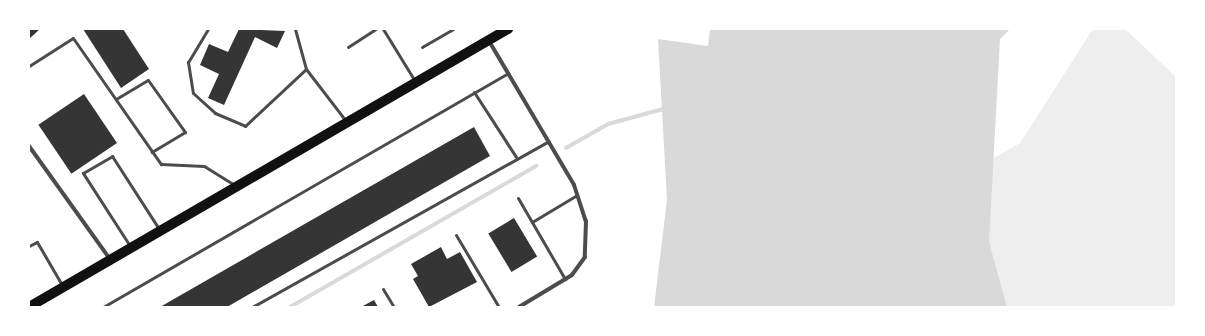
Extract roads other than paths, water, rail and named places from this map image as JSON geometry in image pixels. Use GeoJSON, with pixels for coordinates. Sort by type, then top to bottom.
{"type":"FeatureCollection","features":[{"type":"Feature","properties":{"kind":"main road"},"geometry":{"type":"LineString","coordinates":[[29,307],[508,29]]}},
{"type":"Feature","properties":{"kind":"street"},"geometry":{"type":"LineString","coordinates":[[488,41],[549,141],[577,195],[586,221],[585,257],[565,279],[519,307]]}},
{"type":"Feature","properties":{"kind":"street"},"geometry":{"type":"LineString","coordinates":[[29,146],[110,260]]}},
{"type":"Feature","properties":{"kind":"lane"},"geometry":{"type":"LineString","coordinates":[[208,29],[188,62],[193,93],[215,113],[245,126],[306,69]]}},
{"type":"Feature","properties":{"kind":"lane"},"geometry":{"type":"LineString","coordinates":[[295,29],[306,69],[347,122]]}},
{"type":"Feature","properties":{"kind":"lane"},"geometry":{"type":"LineString","coordinates":[[348,47],[376,29]]}},
{"type":"Feature","properties":{"kind":"lane"},"geometry":{"type":"LineString","coordinates":[[383,29],[416,83]]}},
{"type":"Feature","properties":{"kind":"lane"},"geometry":{"type":"LineString","coordinates":[[422,47],[453,29]]}},
{"type":"Feature","properties":{"kind":"lane"},"geometry":{"type":"LineString","coordinates":[[29,66],[73,38],[161,164],[204,166],[237,186]]}},
{"type":"Feature","properties":{"kind":"lane"},"geometry":{"type":"LineString","coordinates":[[102,307],[508,73]]}},
{"type":"Feature","properties":{"kind":"lane"},"geometry":{"type":"LineString","coordinates":[[116,99],[148,80],[185,132],[152,152]]}},
{"type":"Feature","properties":{"kind":"lane"},"geometry":{"type":"LineString","coordinates":[[474,92],[516,157]]}},
{"type":"Feature","properties":{"kind":"lane"},"geometry":{"type":"LineString","coordinates":[[252,307],[516,157],[549,141]]}},
{"type":"Feature","properties":{"kind":"lane"},"geometry":{"type":"LineString","coordinates":[[131,247],[83,173],[112,156],[160,231]]}},
{"type":"Feature","properties":{"kind":"lane"},"geometry":{"type":"LineString","coordinates":[[532,222],[577,195]]}},
{"type":"Feature","properties":{"kind":"lane"},"geometry":{"type":"LineString","coordinates":[[518,198],[565,279]]}},
{"type":"Feature","properties":{"kind":"lane"},"geometry":{"type":"LineString","coordinates":[[456,235],[499,307]]}},
{"type":"Feature","properties":{"kind":"lane"},"geometry":{"type":"LineString","coordinates":[[29,246],[37,242],[63,287]]}},
{"type":"Feature","properties":{"kind":"lane"},"geometry":{"type":"LineString","coordinates":[[384,289],[394,307]]}},
{"type":"Feature","properties":{"kind":"waterway"},"geometry":{"type":"LineString","coordinates":[[566,148],[608,124],[667,108]]}},
{"type":"Feature","properties":{"kind":"waterway"},"geometry":{"type":"LineString","coordinates":[[290,307],[536,166]]}}]}
